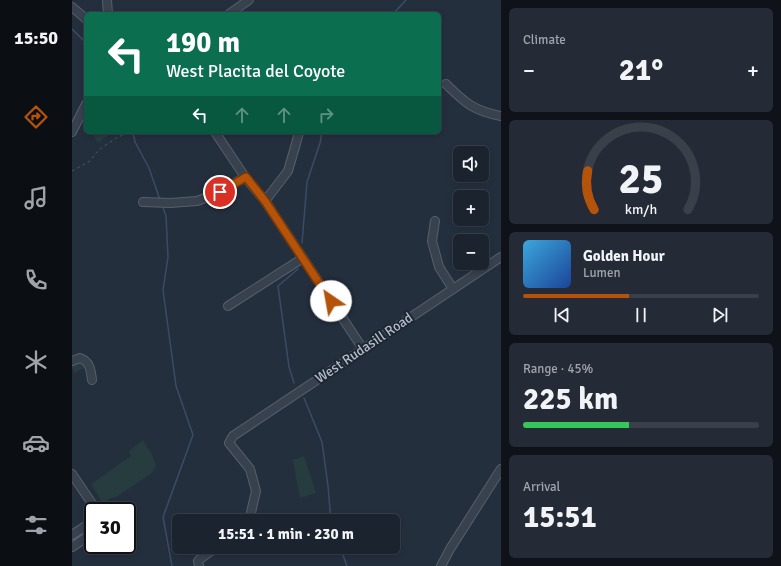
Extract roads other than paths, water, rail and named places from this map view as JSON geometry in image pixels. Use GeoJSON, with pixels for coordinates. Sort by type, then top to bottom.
{"type":"FeatureCollection","features":[{"type":"Feature","properties":{"kind":"street"},"geometry":{"type":"LineString","coordinates":[[107,0],[108,12]]}},
{"type":"Feature","properties":{"kind":"street"},"geometry":{"type":"LineString","coordinates":[[232,12],[249,0]]}},
{"type":"Feature","properties":{"kind":"street"},"geometry":{"type":"LineString","coordinates":[[72,8],[84,17]]}},
{"type":"Feature","properties":{"kind":"street"},"geometry":{"type":"LineString","coordinates":[[446,84],[471,106],[489,114],[501,116]]}},
{"type":"Feature","properties":{"kind":"street"},"geometry":{"type":"LineString","coordinates":[[72,132],[84,108]]}},
{"type":"Feature","properties":{"kind":"street"},"geometry":{"type":"LineString","coordinates":[[216,134],[246,177],[265,201],[363,349]]}},
{"type":"Feature","properties":{"kind":"street"},"geometry":{"type":"LineString","coordinates":[[265,201],[288,171],[298,134]]}},
{"type":"Feature","properties":{"kind":"street"},"geometry":{"type":"LineString","coordinates":[[143,202],[170,203],[197,201],[220,192],[246,177]]}},
{"type":"Feature","properties":{"kind":"street"},"geometry":{"type":"LineString","coordinates":[[435,221],[432,241],[439,267],[453,289]]}},
{"type":"Feature","properties":{"kind":"street"},"geometry":{"type":"LineString","coordinates":[[228,306],[303,258]]}},
{"type":"Feature","properties":{"kind":"street","name":"West Rudasill Road"},"geometry":{"type":"LineString","coordinates":[[251,514],[256,491],[250,469],[230,442],[233,436],[500,259]]}},
{"type":"Feature","properties":{"kind":"street"},"geometry":{"type":"LineString","coordinates":[[72,361],[80,358],[85,360],[90,368],[92,380]]}},
{"type":"Feature","properties":{"kind":"street"},"geometry":{"type":"LineString","coordinates":[[441,566],[450,549],[501,469]]}},
{"type":"Feature","properties":{"kind":"street"},"geometry":{"type":"LineString","coordinates":[[72,474],[92,502]]}},
{"type":"Feature","properties":{"kind":"street"},"geometry":{"type":"LineString","coordinates":[[72,535],[84,527]]}},
{"type":"Feature","properties":{"kind":"street"},"geometry":{"type":"LineString","coordinates":[[72,547],[84,539]]}},
{"type":"Feature","properties":{"kind":"street"},"geometry":{"type":"LineString","coordinates":[[199,566],[198,561],[206,554]]}},
{"type":"Feature","properties":{"kind":"waterway"},"geometry":{"type":"LineString","coordinates":[[395,12],[406,0]]}},
{"type":"Feature","properties":{"kind":"waterway"},"geometry":{"type":"LineString","coordinates":[[72,29],[84,41]]}},
{"type":"Feature","properties":{"kind":"waterway"},"geometry":{"type":"LineString","coordinates":[[133,134],[135,142],[149,168],[160,200]]}},
{"type":"Feature","properties":{"kind":"waterway"},"geometry":{"type":"LineString","coordinates":[[302,243],[307,182],[322,134]]}},
{"type":"Feature","properties":{"kind":"waterway"},"geometry":{"type":"LineString","coordinates":[[162,205],[166,216],[168,257],[163,290],[176,386],[193,435],[163,517],[172,566]]}},
{"type":"Feature","properties":{"kind":"waterway"},"geometry":{"type":"LineString","coordinates":[[294,383],[289,367],[278,286],[298,269]]}},
{"type":"Feature","properties":{"kind":"waterway"},"geometry":{"type":"LineString","coordinates":[[304,398],[322,442],[330,514]]}},
{"type":"Feature","properties":{"kind":"waterway"},"geometry":{"type":"LineString","coordinates":[[343,554],[347,566]]}}]}
